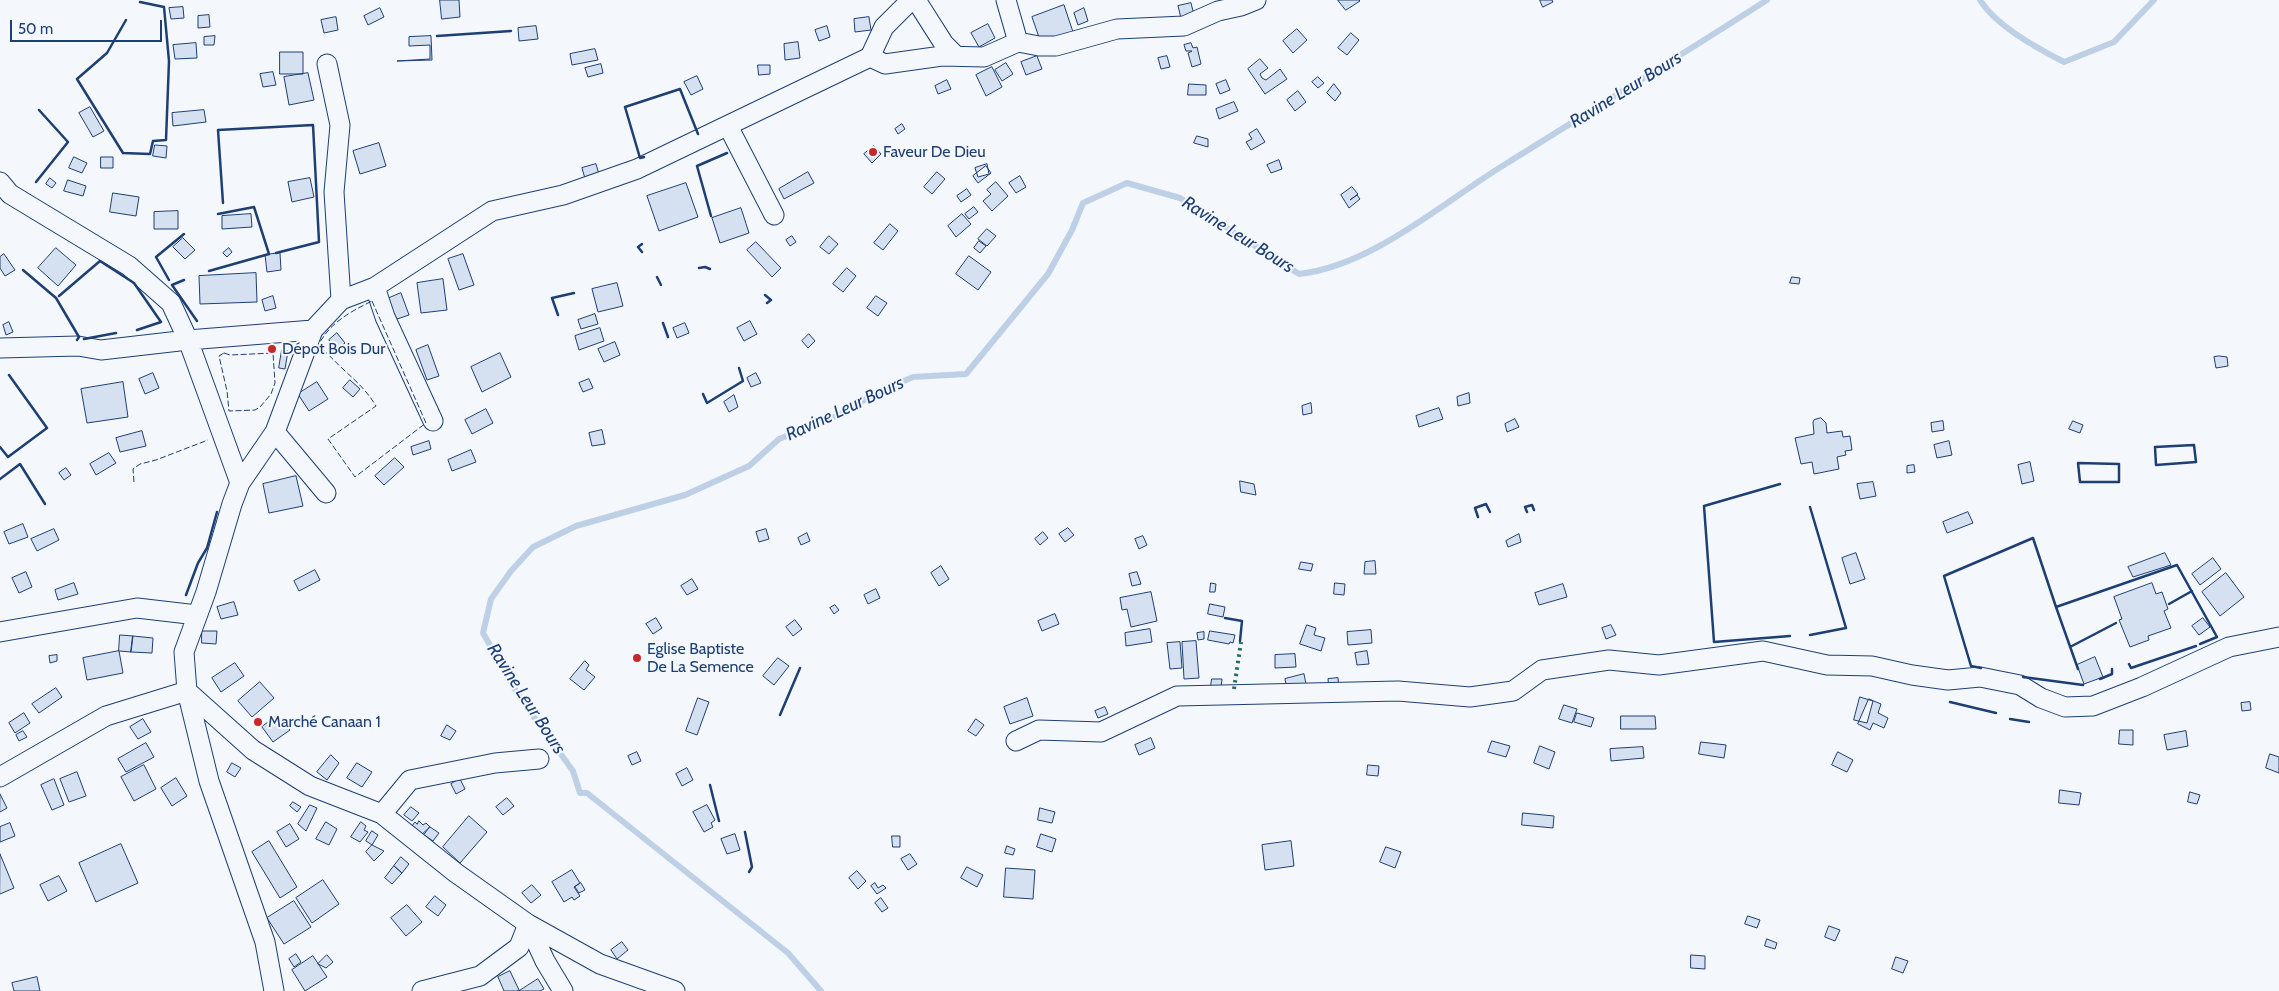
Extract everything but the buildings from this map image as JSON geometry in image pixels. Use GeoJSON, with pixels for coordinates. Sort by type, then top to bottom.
{"type":"FeatureCollection","features":[{"type":"Feature","properties":{"kind":"street"},"geometry":{"type":"LineString","coordinates":[[274,991],[265,942],[209,781],[187,691],[184,652],[206,592],[225,522],[240,483],[275,432],[313,330],[341,300],[375,287],[492,212],[563,195],[637,169],[870,57],[884,27],[911,0]]}},
{"type":"Feature","properties":{"kind":"street"},"geometry":{"type":"LineString","coordinates":[[916,0],[944,44],[956,56]]}},
{"type":"Feature","properties":{"kind":"street"},"geometry":{"type":"LineString","coordinates":[[1006,0],[1018,42]]}},
{"type":"Feature","properties":{"kind":"street"},"geometry":{"type":"LineString","coordinates":[[870,57],[885,64],[942,56],[984,57],[1018,42],[1039,46],[1056,46],[1117,29],[1184,26],[1218,11],[1241,6],[1256,0]]}},
{"type":"Feature","properties":{"kind":"street"},"geometry":{"type":"LineString","coordinates":[[327,64],[340,125],[334,192],[341,300]]}},
{"type":"Feature","properties":{"kind":"street"},"geometry":{"type":"LineString","coordinates":[[728,126],[774,215]]}},
{"type":"Feature","properties":{"kind":"street"},"geometry":{"type":"LineString","coordinates":[[0,182],[10,194],[129,266],[171,303],[188,340],[240,483]]}},
{"type":"Feature","properties":{"kind":"street"},"geometry":{"type":"LineString","coordinates":[[375,287],[388,325],[433,421]]}},
{"type":"Feature","properties":{"kind":"street"},"geometry":{"type":"LineString","coordinates":[[0,348],[78,346],[101,350],[188,340],[313,330]]}},
{"type":"Feature","properties":{"kind":"street"},"geometry":{"type":"LineString","coordinates":[[275,432],[326,493]]}},
{"type":"Feature","properties":{"kind":"street"},"geometry":{"type":"LineString","coordinates":[[0,632],[137,608],[197,615]]}},
{"type":"Feature","properties":{"kind":"street"},"geometry":{"type":"LineString","coordinates":[[1016,741],[1040,730],[1101,732],[1177,696],[1398,691],[1470,697],[1513,691],[1542,670],[1609,660],[1659,665],[1764,651],[1826,665],[1872,666],[1912,675],[1948,680],[1980,677],[2020,685],[2041,698],[2066,707],[2093,706],[2142,687],[2229,647],[2279,637]]}},
{"type":"Feature","properties":{"kind":"street"},"geometry":{"type":"LineString","coordinates":[[0,777],[106,716],[187,691]]}},
{"type":"Feature","properties":{"kind":"street"},"geometry":{"type":"LineString","coordinates":[[187,691],[261,755],[310,786],[382,814],[456,873],[528,924],[600,964],[675,991]]}},
{"type":"Feature","properties":{"kind":"street"},"geometry":{"type":"LineString","coordinates":[[382,814],[410,780],[495,763],[539,759]]}},
{"type":"Feature","properties":{"kind":"street"},"geometry":{"type":"LineString","coordinates":[[422,991],[480,976],[519,947],[528,924]]}},
{"type":"Feature","properties":{"kind":"street"},"geometry":{"type":"LineString","coordinates":[[528,924],[563,991]]}},
{"type":"Feature","properties":{"kind":"waterway","name":"Ravine Leur Bours"},"geometry":{"type":"LineString","coordinates":[[821,991],[788,953],[587,793],[580,793],[573,771],[519,696],[483,633],[491,599],[511,571],[533,547],[576,526],[685,495],[749,466],[779,439],[841,414],[876,393],[913,377],[966,374],[1048,274],[1072,230],[1083,203],[1127,183],[1180,198],[1299,274],[1326,269],[1353,259],[1406,231],[1480,180],[1767,0]]}},
{"type":"Feature","properties":{"kind":"waterway","name":"Ravine Leur Bours"},"geometry":{"type":"LineString","coordinates":[[1980,0],[1996,19],[2018,36],[2064,62],[2114,42],[2154,0]]}},
{"type":"Feature","properties":{"kind":"hedge"},"geometry":{"type":"LineString","coordinates":[[1234,689],[1241,642]]}},
{"type":"Feature","properties":{"kind":"fence"},"geometry":{"type":"LineString","coordinates":[[372,301],[426,423],[355,477],[328,439],[376,406],[362,387],[318,346],[328,331],[341,319],[372,301]]}},
{"type":"Feature","properties":{"kind":"fence"},"geometry":{"type":"LineString","coordinates":[[224,353],[230,355],[273,353],[275,383],[271,394],[260,407],[255,410],[229,411],[227,391],[219,356],[224,353]]}},
{"type":"Feature","properties":{"kind":"fence"},"geometry":{"type":"LineString","coordinates":[[134,482],[133,469],[140,464],[156,460],[208,440]]}},
{"type":"Feature","properties":{"kind":"wall"},"geometry":{"type":"LineString","coordinates":[[126,20],[107,53],[77,79],[123,153],[150,154],[153,141],[166,140],[169,61],[164,7],[140,2]]}},
{"type":"Feature","properties":{"kind":"wall"},"geometry":{"type":"LineString","coordinates":[[437,36],[511,31]]}},
{"type":"Feature","properties":{"kind":"wall"},"geometry":{"type":"LineString","coordinates":[[644,157],[640,158],[625,107],[680,89],[698,134]]}},
{"type":"Feature","properties":{"kind":"wall"},"geometry":{"type":"LineString","coordinates":[[36,182],[68,142],[39,110]]}},
{"type":"Feature","properties":{"kind":"wall"},"geometry":{"type":"LineString","coordinates":[[223,203],[218,130],[313,125],[319,242],[276,253]]}},
{"type":"Feature","properties":{"kind":"wall"},"geometry":{"type":"LineString","coordinates":[[711,216],[697,166],[727,153]]}},
{"type":"Feature","properties":{"kind":"wall"},"geometry":{"type":"LineString","coordinates":[[209,271],[269,254],[254,207],[218,214]]}},
{"type":"Feature","properties":{"kind":"wall"},"geometry":{"type":"LineString","coordinates":[[169,280],[156,257],[184,234]]}},
{"type":"Feature","properties":{"kind":"wall"},"geometry":{"type":"LineString","coordinates":[[642,244],[638,247],[642,252]]}},
{"type":"Feature","properties":{"kind":"wall"},"geometry":{"type":"LineString","coordinates":[[59,296],[100,261],[134,283],[161,322],[137,330]]}},
{"type":"Feature","properties":{"kind":"wall"},"geometry":{"type":"LineString","coordinates":[[699,268],[705,267],[710,269]]}},
{"type":"Feature","properties":{"kind":"wall"},"geometry":{"type":"LineString","coordinates":[[23,270],[56,298],[79,337],[77,340]]}},
{"type":"Feature","properties":{"kind":"wall"},"geometry":{"type":"LineString","coordinates":[[657,277],[661,285]]}},
{"type":"Feature","properties":{"kind":"wall"},"geometry":{"type":"LineString","coordinates":[[184,280],[172,285],[197,321]]}},
{"type":"Feature","properties":{"kind":"wall"},"geometry":{"type":"LineString","coordinates":[[558,315],[552,298],[574,293]]}},
{"type":"Feature","properties":{"kind":"wall"},"geometry":{"type":"LineString","coordinates":[[765,295],[771,300],[767,303]]}},
{"type":"Feature","properties":{"kind":"wall"},"geometry":{"type":"LineString","coordinates":[[663,323],[668,337]]}},
{"type":"Feature","properties":{"kind":"wall"},"geometry":{"type":"LineString","coordinates":[[84,339],[116,333]]}},
{"type":"Feature","properties":{"kind":"wall"},"geometry":{"type":"LineString","coordinates":[[703,394],[707,403],[743,381],[739,368]]}},
{"type":"Feature","properties":{"kind":"wall"},"geometry":{"type":"LineString","coordinates":[[0,447],[8,457],[47,428],[9,375]]}},
{"type":"Feature","properties":{"kind":"wall"},"geometry":{"type":"LineString","coordinates":[[2194,445],[2196,462],[2156,465],[2155,447],[2194,445]]}},
{"type":"Feature","properties":{"kind":"wall"},"geometry":{"type":"LineString","coordinates":[[2078,463],[2119,464],[2119,482],[2080,482],[2078,463]]}},
{"type":"Feature","properties":{"kind":"wall"},"geometry":{"type":"LineString","coordinates":[[0,479],[20,464],[45,504]]}},
{"type":"Feature","properties":{"kind":"wall"},"geometry":{"type":"LineString","coordinates":[[1780,484],[1704,506],[1714,642],[1790,636]]}},
{"type":"Feature","properties":{"kind":"wall"},"geometry":{"type":"LineString","coordinates":[[1478,517],[1475,508],[1486,504],[1490,512]]}},
{"type":"Feature","properties":{"kind":"wall"},"geometry":{"type":"LineString","coordinates":[[1527,512],[1525,507],[1532,505],[1534,510]]}},
{"type":"Feature","properties":{"kind":"wall"},"geometry":{"type":"LineString","coordinates":[[1810,507],[1846,628],[1810,635]]}},
{"type":"Feature","properties":{"kind":"wall"},"geometry":{"type":"LineString","coordinates":[[186,595],[198,563],[207,548],[217,512]]}},
{"type":"Feature","properties":{"kind":"wall"},"geometry":{"type":"LineString","coordinates":[[1981,668],[1971,666],[1944,576],[2033,538],[2056,607]]}},
{"type":"Feature","properties":{"kind":"wall"},"geometry":{"type":"LineString","coordinates":[[2078,669],[2056,607],[2177,565],[2217,637],[2200,644]]}},
{"type":"Feature","properties":{"kind":"wall"},"geometry":{"type":"LineString","coordinates":[[2169,604],[2192,591]]}},
{"type":"Feature","properties":{"kind":"wall"},"geometry":{"type":"LineString","coordinates":[[1225,618],[1242,621],[1240,641]]}},
{"type":"Feature","properties":{"kind":"wall"},"geometry":{"type":"LineString","coordinates":[[2070,647],[2116,623]]}},
{"type":"Feature","properties":{"kind":"wall"},"geometry":{"type":"LineString","coordinates":[[2129,664],[2131,668],[2196,646]]}},
{"type":"Feature","properties":{"kind":"wall"},"geometry":{"type":"LineString","coordinates":[[780,715],[800,668]]}},
{"type":"Feature","properties":{"kind":"wall"},"geometry":{"type":"LineString","coordinates":[[2100,679],[2112,674],[2112,669]]}},
{"type":"Feature","properties":{"kind":"wall"},"geometry":{"type":"LineString","coordinates":[[2023,677],[2083,685]]}},
{"type":"Feature","properties":{"kind":"wall"},"geometry":{"type":"LineString","coordinates":[[1950,702],[1996,713]]}},
{"type":"Feature","properties":{"kind":"wall"},"geometry":{"type":"LineString","coordinates":[[2010,719],[2029,722]]}},
{"type":"Feature","properties":{"kind":"wall"},"geometry":{"type":"LineString","coordinates":[[710,785],[719,821]]}},
{"type":"Feature","properties":{"kind":"wall"},"geometry":{"type":"LineString","coordinates":[[745,832],[752,867],[749,872]]}},
{"type":"Feature","properties":{"kind":"place","name":"Faveur De Dieu"},"geometry":{"type":"Point","coordinates":[873,152]}},
{"type":"Feature","properties":{"kind":"place","name":"Dépot Bois Dur"},"geometry":{"type":"Point","coordinates":[272,349]}},
{"type":"Feature","properties":{"kind":"place","name":"Eglise Baptiste De La Semence"},"geometry":{"type":"Point","coordinates":[637,658]}},
{"type":"Feature","properties":{"kind":"place","name":"Marché Canaan 1"},"geometry":{"type":"Point","coordinates":[258,722]}}]}
